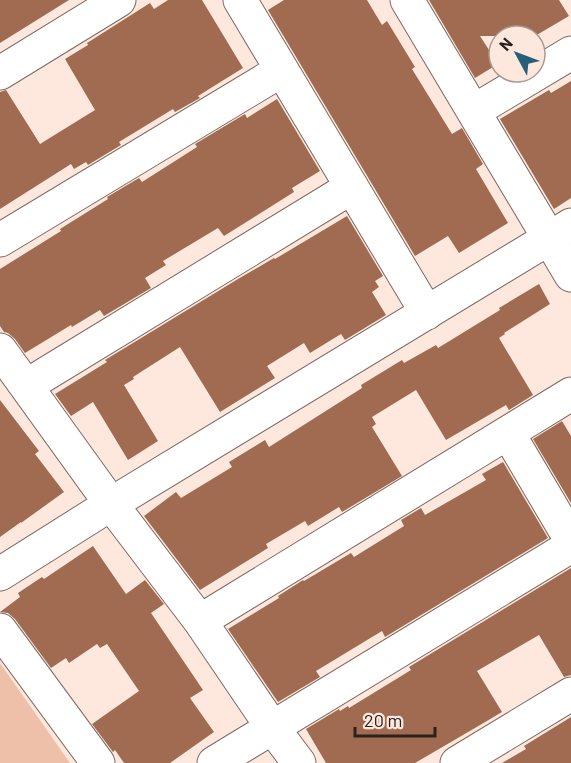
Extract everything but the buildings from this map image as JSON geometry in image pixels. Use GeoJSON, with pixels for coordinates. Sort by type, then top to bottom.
{"type":"FeatureCollection","features":[{"type":"Feature","properties":{"kind":"street"},"geometry":{"type":"LineString","coordinates":[[0,72],[119,0]]}},
{"type":"Feature","properties":{"kind":"street"},"geometry":{"type":"LineString","coordinates":[[240,0],[427,314]]}},
{"type":"Feature","properties":{"kind":"street"},"geometry":{"type":"LineString","coordinates":[[407,0],[474,111],[560,232],[571,275]]}},
{"type":"Feature","properties":{"kind":"street"},"geometry":{"type":"LineString","coordinates":[[474,111],[571,52]]}},
{"type":"Feature","properties":{"kind":"street"},"geometry":{"type":"LineString","coordinates":[[0,240],[282,70]]}},
{"type":"Feature","properties":{"kind":"street"},"geometry":{"type":"LineString","coordinates":[[26,386],[352,187]]}},
{"type":"Feature","properties":{"kind":"street"},"geometry":{"type":"LineString","coordinates":[[0,574],[111,504],[560,232]]}},
{"type":"Feature","properties":{"kind":"street"},"geometry":{"type":"LineString","coordinates":[[0,350],[111,504],[200,621],[299,763]]}},
{"type":"Feature","properties":{"kind":"street"},"geometry":{"type":"LineString","coordinates":[[200,621],[571,394]]}},
{"type":"Feature","properties":{"kind":"street"},"geometry":{"type":"LineString","coordinates":[[508,433],[571,540]]}},
{"type":"Feature","properties":{"kind":"street"},"geometry":{"type":"LineString","coordinates":[[214,763],[571,546]]}},
{"type":"Feature","properties":{"kind":"street"},"geometry":{"type":"LineString","coordinates":[[0,630],[98,763]]}},
{"type":"Feature","properties":{"kind":"street"},"geometry":{"type":"LineString","coordinates":[[457,763],[571,694]]}},
{"type":"Feature","properties":{"kind":"shaded area"},"geometry":{"type":"Polygon","coordinates":[[[0,663],[70,763],[0,763],[0,663]]]}}]}
